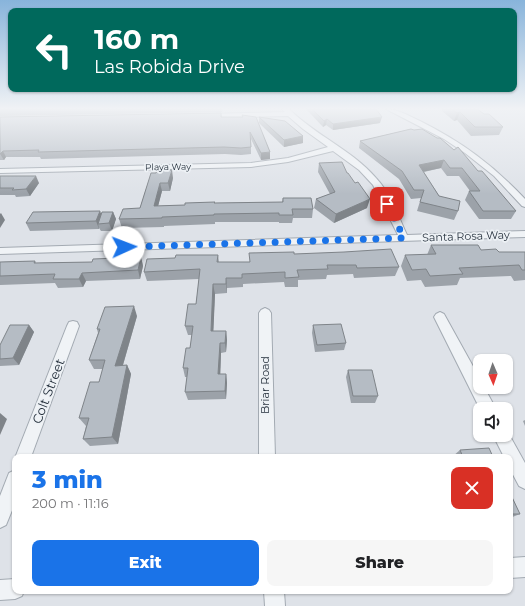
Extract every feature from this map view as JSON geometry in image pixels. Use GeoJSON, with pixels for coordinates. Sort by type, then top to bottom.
{"type":"FeatureCollection","features":[{"type":"Feature","properties":{"kind":"street"},"geometry":{"type":"LineString","coordinates":[[318,137],[359,166],[374,180],[404,238]]}},
{"type":"Feature","properties":{"kind":"street"},"geometry":{"type":"LineString","coordinates":[[443,137],[478,158],[500,176],[525,204]]}},
{"type":"Feature","properties":{"kind":"street","name":"Playa Way"},"geometry":{"type":"LineString","coordinates":[[0,171],[251,165],[288,160],[334,148]]}},
{"type":"Feature","properties":{"kind":"street","name":"Santa Rosa Way"},"geometry":{"type":"LineString","coordinates":[[0,251],[525,234]]}},
{"type":"Feature","properties":{"kind":"street","name":"Briar Road"},"geometry":{"type":"LineString","coordinates":[[265,313],[267,454]]}},
{"type":"Feature","properties":{"kind":"street"},"geometry":{"type":"LineString","coordinates":[[440,317],[484,402]]}},
{"type":"Feature","properties":{"kind":"street","name":"Colt Street"},"geometry":{"type":"LineString","coordinates":[[24,454],[73,326]]}},
{"type":"Feature","properties":{"kind":"street"},"geometry":{"type":"LineString","coordinates":[[506,442],[512,454]]}},
{"type":"Feature","properties":{"kind":"street"},"geometry":{"type":"LineString","coordinates":[[513,457],[525,480]]}},
{"type":"Feature","properties":{"kind":"street"},"geometry":{"type":"LineString","coordinates":[[0,519],[12,487]]}},
{"type":"Feature","properties":{"kind":"street"},"geometry":{"type":"LineString","coordinates":[[513,568],[525,567]]}},
{"type":"Feature","properties":{"kind":"street"},"geometry":{"type":"LineString","coordinates":[[0,590],[12,589]]}},
{"type":"Feature","properties":{"kind":"street"},"geometry":{"type":"LineString","coordinates":[[274,594],[274,606]]}},
{"type":"Feature","properties":{"kind":"building"},"geometry":{"type":"Polygon","coordinates":[[[0,137],[250,137],[251,147],[38,152],[39,150],[3,151],[0,154],[0,137]]]}},
{"type":"Feature","properties":{"kind":"building"},"geometry":{"type":"Polygon","coordinates":[[[253,137],[264,137],[270,152],[261,153],[253,137]]]}},
{"type":"Feature","properties":{"kind":"building"},"geometry":{"type":"Polygon","coordinates":[[[281,137],[297,137],[284,140],[281,137]]]}},
{"type":"Feature","properties":{"kind":"building"},"geometry":{"type":"Polygon","coordinates":[[[376,137],[440,138],[454,150],[458,147],[478,171],[482,171],[516,211],[483,211],[469,191],[480,191],[462,168],[450,168],[444,160],[419,165],[439,196],[460,201],[458,211],[420,202],[424,190],[414,190],[402,171],[360,141],[376,137]]]}},
{"type":"Feature","properties":{"kind":"building"},"geometry":{"type":"Polygon","coordinates":[[[342,162],[347,173],[355,183],[358,182],[370,199],[336,214],[316,199],[335,192],[319,163],[342,162]]]}},
{"type":"Feature","properties":{"kind":"building"},"geometry":{"type":"Polygon","coordinates":[[[157,170],[172,170],[168,183],[160,183],[154,206],[215,202],[214,203],[283,202],[283,198],[311,198],[313,209],[292,209],[293,215],[279,215],[279,213],[214,214],[162,218],[119,219],[123,209],[140,208],[151,173],[156,173],[157,170]]]}},
{"type":"Feature","properties":{"kind":"building"},"geometry":{"type":"Polygon","coordinates":[[[0,176],[36,176],[26,189],[12,190],[14,188],[0,188],[0,176]]]}},
{"type":"Feature","properties":{"kind":"building"},"geometry":{"type":"Polygon","coordinates":[[[100,211],[96,221],[26,223],[33,212],[100,211]]]}},
{"type":"Feature","properties":{"kind":"building"},"geometry":{"type":"Polygon","coordinates":[[[102,212],[113,212],[109,223],[98,224],[102,212]]]}},
{"type":"Feature","properties":{"kind":"building"},"geometry":{"type":"Polygon","coordinates":[[[431,245],[478,245],[481,250],[496,249],[499,252],[525,252],[525,270],[522,270],[519,265],[459,268],[463,274],[430,276],[426,269],[412,270],[405,255],[436,254],[431,245]]]}},
{"type":"Feature","properties":{"kind":"building"},"geometry":{"type":"Polygon","coordinates":[[[391,249],[399,267],[357,268],[356,265],[327,265],[328,269],[297,270],[299,277],[285,278],[285,272],[242,274],[242,278],[226,278],[226,284],[213,284],[211,331],[226,331],[225,343],[220,343],[218,374],[226,374],[225,391],[185,392],[188,368],[183,368],[186,348],[190,348],[193,326],[185,326],[188,304],[196,304],[200,269],[144,272],[147,259],[175,258],[176,255],[218,255],[217,262],[250,262],[249,253],[294,252],[294,254],[391,249]]]}},
{"type":"Feature","properties":{"kind":"building"},"geometry":{"type":"Polygon","coordinates":[[[141,257],[138,270],[82,273],[79,279],[53,279],[55,274],[0,276],[0,262],[92,262],[93,259],[141,257]]]}},
{"type":"Feature","properties":{"kind":"building"},"geometry":{"type":"Polygon","coordinates":[[[134,306],[115,366],[127,365],[112,437],[83,439],[89,418],[79,418],[90,382],[99,382],[105,360],[89,360],[100,329],[97,329],[105,307],[134,306]]]}},
{"type":"Feature","properties":{"kind":"building"},"geometry":{"type":"Polygon","coordinates":[[[341,324],[346,343],[317,345],[313,325],[341,324]]]}},
{"type":"Feature","properties":{"kind":"building"},"geometry":{"type":"Polygon","coordinates":[[[10,325],[29,325],[13,358],[0,359],[0,345],[10,325]]]}},
{"type":"Feature","properties":{"kind":"building"},"geometry":{"type":"Polygon","coordinates":[[[348,370],[372,370],[378,396],[353,396],[348,370]]]}},
{"type":"Feature","properties":{"kind":"building"},"geometry":{"type":"Polygon","coordinates":[[[489,448],[492,454],[462,454],[460,450],[489,448]]]}},
{"type":"Feature","properties":{"kind":"building"},"geometry":{"type":"Polygon","coordinates":[[[513,499],[520,514],[513,514],[513,499]]]}},
{"type":"Feature","properties":{"kind":"route"},"geometry":{"type":"LineString","coordinates":[[124,247],[404,238],[387,204]]}}]}
